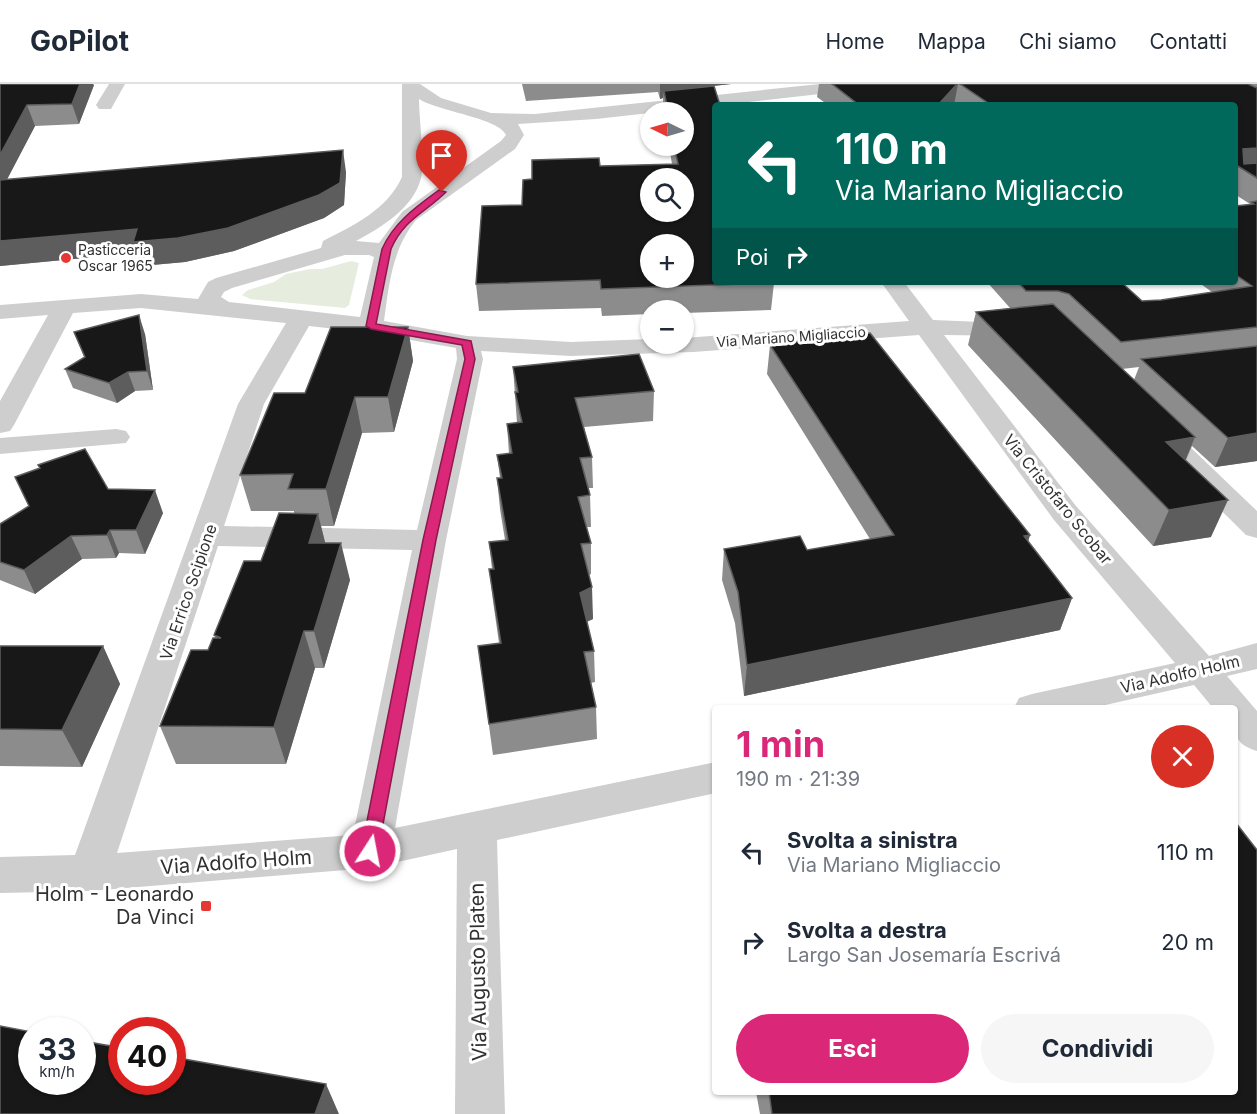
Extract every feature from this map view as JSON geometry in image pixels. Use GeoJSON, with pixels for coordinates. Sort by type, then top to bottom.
{"type":"FeatureCollection","features":[{"type":"Feature","properties":{"kind":"street"},"geometry":{"type":"LineString","coordinates":[[105,105],[117,84]]}},
{"type":"Feature","properties":{"kind":"street"},"geometry":{"type":"LineString","coordinates":[[749,102],[787,99],[865,84]]}},
{"type":"Feature","properties":{"kind":"street"},"geometry":{"type":"LineString","coordinates":[[410,85],[435,102],[491,118],[536,119],[712,105]]}},
{"type":"Feature","properties":{"kind":"street"},"geometry":{"type":"LineString","coordinates":[[311,256],[369,225],[386,212],[408,188],[412,177],[410,85]]}},
{"type":"Feature","properties":{"kind":"street"},"geometry":{"type":"LineString","coordinates":[[411,135],[416,120],[427,114],[443,112],[472,114]]}},
{"type":"Feature","properties":{"kind":"street"},"geometry":{"type":"LineString","coordinates":[[371,326],[384,259],[392,237],[409,216],[512,142],[515,135],[512,128],[491,118]]}},
{"type":"Feature","properties":{"kind":"street"},"geometry":{"type":"LineString","coordinates":[[0,312],[141,301],[232,280],[344,248],[364,247],[380,251],[384,254],[384,259]]}},
{"type":"Feature","properties":{"kind":"street"},"geometry":{"type":"LineString","coordinates":[[224,308],[210,302],[209,297],[216,287],[232,280]]}},
{"type":"Feature","properties":{"kind":"street","name":"Via Cristofaro Scobar"},"geometry":{"type":"LineString","coordinates":[[894,285],[1065,513],[1231,705]]}},
{"type":"Feature","properties":{"kind":"street","name":"Via Mariano Migliaccio"},"geometry":{"type":"LineString","coordinates":[[141,301],[224,308],[371,326],[467,343],[572,349],[682,345],[925,327],[1039,328]]}},
{"type":"Feature","properties":{"kind":"street"},"geometry":{"type":"LineString","coordinates":[[0,425],[65,306]]}},
{"type":"Feature","properties":{"kind":"street","name":"Via Errico Scipione"},"geometry":{"type":"LineString","coordinates":[[90,873],[251,404],[301,318]]}},
{"type":"Feature","properties":{"kind":"street"},"geometry":{"type":"LineString","coordinates":[[370,851],[430,540],[470,359],[467,343]]}},
{"type":"Feature","properties":{"kind":"street"},"geometry":{"type":"LineString","coordinates":[[1137,412],[1257,528]]}},
{"type":"Feature","properties":{"kind":"street"},"geometry":{"type":"LineString","coordinates":[[0,446],[116,437]]}},
{"type":"Feature","properties":{"kind":"street"},"geometry":{"type":"LineString","coordinates":[[1226,498],[1257,493]]}},
{"type":"Feature","properties":{"kind":"street"},"geometry":{"type":"LineString","coordinates":[[207,536],[430,540]]}},
{"type":"Feature","properties":{"kind":"street","name":"Via Adolfo Holm"},"geometry":{"type":"LineString","coordinates":[[1046,705],[1257,656]]}},
{"type":"Feature","properties":{"kind":"street","name":"Via Cristofaro Scobar"},"geometry":{"type":"LineString","coordinates":[[1238,714],[1257,737]]}},
{"type":"Feature","properties":{"kind":"street","name":"Via Adolfo Holm"},"geometry":{"type":"LineString","coordinates":[[0,875],[90,873],[370,851],[477,830],[712,778]]}},
{"type":"Feature","properties":{"kind":"street","name":"Via Augusto Platen"},"geometry":{"type":"LineString","coordinates":[[477,830],[480,1114]]}},
{"type":"Feature","properties":{"kind":"shaded area"},"geometry":{"type":"Polygon","coordinates":[[[351,261],[359,263],[349,305],[345,308],[250,299],[242,295],[248,290],[274,282],[286,274],[322,269],[351,261]]]}},
{"type":"Feature","properties":{"kind":"building"},"geometry":{"type":"Polygon","coordinates":[[[0,84],[80,84],[72,104],[27,105],[0,155],[0,84]]]}},
{"type":"Feature","properties":{"kind":"building"},"geometry":{"type":"Polygon","coordinates":[[[832,84],[957,84],[941,102],[855,102],[832,84]]]}},
{"type":"Feature","properties":{"kind":"building"},"geometry":{"type":"Polygon","coordinates":[[[960,84],[1248,84],[1257,88],[1257,148],[1243,149],[1244,164],[1257,163],[1257,178],[1238,166],[1238,102],[987,102],[960,84]]]}},
{"type":"Feature","properties":{"kind":"building"},"geometry":{"type":"Polygon","coordinates":[[[714,86],[719,102],[712,102],[712,285],[716,285],[694,286],[694,234],[640,234],[640,288],[601,289],[600,280],[476,284],[482,206],[522,205],[523,180],[532,179],[532,160],[599,158],[600,166],[678,164],[676,156],[694,156],[694,102],[666,102],[664,91],[714,86]]]}},
{"type":"Feature","properties":{"kind":"building"},"geometry":{"type":"Polygon","coordinates":[[[343,150],[340,183],[319,195],[228,228],[178,238],[133,242],[137,229],[0,241],[0,180],[343,150]]]}},
{"type":"Feature","properties":{"kind":"building"},"geometry":{"type":"Polygon","coordinates":[[[1257,201],[1257,327],[1121,342],[1069,294],[1058,291],[1026,291],[1021,285],[1124,285],[1142,301],[1252,286],[1238,276],[1238,206],[1254,204],[1251,202],[1257,201]]]}},
{"type":"Feature","properties":{"kind":"building"},"geometry":{"type":"Polygon","coordinates":[[[1053,304],[1195,437],[1166,442],[1228,500],[1169,510],[976,312],[1053,304]]]}},
{"type":"Feature","properties":{"kind":"building"},"geometry":{"type":"Polygon","coordinates":[[[139,315],[147,371],[128,372],[109,383],[65,369],[85,357],[74,332],[139,315]]]}},
{"type":"Feature","properties":{"kind":"building"},"geometry":{"type":"Polygon","coordinates":[[[331,327],[408,327],[388,397],[355,397],[326,489],[288,489],[293,474],[240,475],[274,393],[305,393],[331,327]]]}},
{"type":"Feature","properties":{"kind":"building"},"geometry":{"type":"Polygon","coordinates":[[[870,333],[1030,535],[1024,536],[1072,598],[747,665],[738,592],[724,549],[800,536],[807,550],[894,535],[770,345],[870,333]]]}},
{"type":"Feature","properties":{"kind":"building"},"geometry":{"type":"Polygon","coordinates":[[[1257,346],[1257,433],[1228,438],[1141,359],[1257,346]]]}},
{"type":"Feature","properties":{"kind":"building"},"geometry":{"type":"Polygon","coordinates":[[[639,354],[654,391],[575,398],[592,457],[580,458],[590,495],[578,497],[591,543],[581,544],[592,587],[580,593],[594,651],[584,652],[596,707],[489,724],[478,646],[501,643],[489,569],[494,569],[489,542],[508,540],[497,478],[502,478],[497,455],[512,453],[507,424],[522,422],[515,392],[518,392],[513,367],[639,354]]]}},
{"type":"Feature","properties":{"kind":"building"},"geometry":{"type":"Polygon","coordinates":[[[85,449],[108,489],[155,490],[136,530],[110,530],[107,535],[71,536],[24,570],[0,562],[0,524],[29,506],[15,477],[40,468],[38,465],[85,449]]]}},
{"type":"Feature","properties":{"kind":"building"},"geometry":{"type":"Polygon","coordinates":[[[279,513],[318,514],[309,543],[341,543],[314,631],[304,631],[274,727],[160,726],[191,650],[208,650],[213,638],[221,638],[214,635],[244,561],[261,561],[279,513]]]}},
{"type":"Feature","properties":{"kind":"building"},"geometry":{"type":"Polygon","coordinates":[[[0,646],[103,646],[62,730],[0,729],[0,646]]]}},
{"type":"Feature","properties":{"kind":"building"},"geometry":{"type":"Polygon","coordinates":[[[1238,826],[1257,850],[1257,1114],[772,1114],[769,1095],[1238,1095],[1238,826]]]}},
{"type":"Feature","properties":{"kind":"building"},"geometry":{"type":"Polygon","coordinates":[[[0,1026],[18,1029],[18,1095],[96,1095],[96,1043],[108,1046],[108,1095],[186,1095],[186,1059],[326,1084],[315,1114],[0,1114],[0,1026]]]}},
{"type":"Feature","properties":{"kind":"place","name":"Pasticceria Oscar 1965"},"geometry":{"type":"Point","coordinates":[66,258]}},
{"type":"Feature","properties":{"kind":"place","name":"Holm - Leonardo Da Vinci"},"geometry":{"type":"Point","coordinates":[206,906]}},
{"type":"Feature","properties":{"kind":"route"},"geometry":{"type":"LineString","coordinates":[[370,851],[430,540],[470,359],[467,343],[371,326],[387,249],[392,237],[409,216],[442,192]]}}]}
